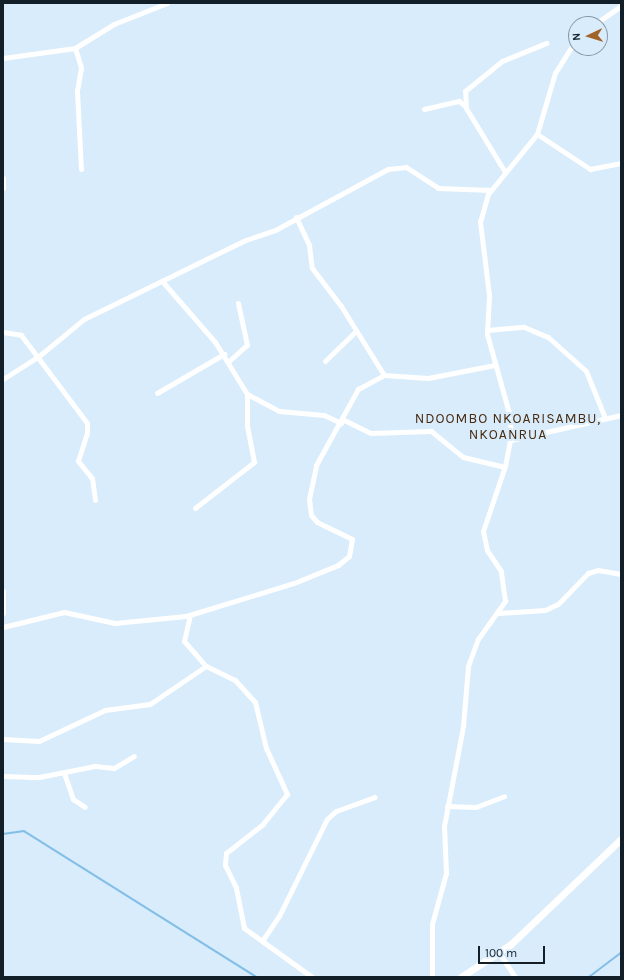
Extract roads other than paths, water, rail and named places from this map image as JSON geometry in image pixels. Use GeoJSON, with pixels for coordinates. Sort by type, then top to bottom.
{"type":"FeatureCollection","features":[{"type":"Feature","properties":{"kind":"street"},"geometry":{"type":"LineString","coordinates":[[3,58],[75,48],[111,25],[166,3]]}},
{"type":"Feature","properties":{"kind":"street"},"geometry":{"type":"LineString","coordinates":[[607,16],[621,6]]}},
{"type":"Feature","properties":{"kind":"street"},"geometry":{"type":"LineString","coordinates":[[465,106],[466,88],[482,74],[510,56],[546,43]]}},
{"type":"Feature","properties":{"kind":"street"},"geometry":{"type":"LineString","coordinates":[[75,48],[80,68],[77,91],[81,169]]}},
{"type":"Feature","properties":{"kind":"street"},"geometry":{"type":"LineString","coordinates":[[432,977],[432,924],[446,868],[443,839],[463,726],[469,660],[478,639],[505,603],[501,571],[487,550],[483,532],[505,467],[511,440],[509,413],[495,365],[487,330],[490,295],[480,222],[491,190],[537,134],[555,73],[568,52]]}},
{"type":"Feature","properties":{"kind":"street"},"geometry":{"type":"LineString","coordinates":[[424,109],[459,101],[465,106],[505,172]]}},
{"type":"Feature","properties":{"kind":"street"},"geometry":{"type":"LineString","coordinates":[[537,134],[590,169],[621,163]]}},
{"type":"Feature","properties":{"kind":"street"},"geometry":{"type":"LineString","coordinates":[[3,379],[39,356],[84,319],[296,217],[394,167],[410,169],[438,188],[491,190]]}},
{"type":"Feature","properties":{"kind":"street"},"geometry":{"type":"LineString","coordinates":[[3,178],[3,188]]}},
{"type":"Feature","properties":{"kind":"street"},"geometry":{"type":"LineString","coordinates":[[296,217],[309,245],[312,268],[356,331],[384,375]]}},
{"type":"Feature","properties":{"kind":"street"},"geometry":{"type":"LineString","coordinates":[[162,281],[224,354],[247,394],[247,426],[254,462],[195,508]]}},
{"type":"Feature","properties":{"kind":"street"},"geometry":{"type":"LineString","coordinates":[[229,361],[247,345],[238,303]]}},
{"type":"Feature","properties":{"kind":"street"},"geometry":{"type":"LineString","coordinates":[[487,330],[524,328],[548,337],[586,372],[605,418]]}},
{"type":"Feature","properties":{"kind":"street"},"geometry":{"type":"LineString","coordinates":[[325,361],[356,331]]}},
{"type":"Feature","properties":{"kind":"street"},"geometry":{"type":"LineString","coordinates":[[3,332],[19,333],[39,356],[87,422],[87,433],[78,461],[92,478],[95,500]]}},
{"type":"Feature","properties":{"kind":"street"},"geometry":{"type":"LineString","coordinates":[[157,393],[224,354]]}},
{"type":"Feature","properties":{"kind":"street"},"geometry":{"type":"LineString","coordinates":[[3,627],[57,612],[115,623],[190,615],[321,574],[349,556],[353,542],[350,535],[317,522],[308,506],[313,473],[342,422],[358,389],[384,375],[428,378],[495,365]]}},
{"type":"Feature","properties":{"kind":"street"},"geometry":{"type":"LineString","coordinates":[[247,394],[279,411],[324,415],[371,434],[431,430],[463,457],[505,467]]}},
{"type":"Feature","properties":{"kind":"street"},"geometry":{"type":"LineString","coordinates":[[511,440],[605,418],[621,416]]}},
{"type":"Feature","properties":{"kind":"street"},"geometry":{"type":"LineString","coordinates":[[498,613],[545,610],[558,604],[588,573],[598,570],[621,574]]}},
{"type":"Feature","properties":{"kind":"street"},"geometry":{"type":"LineString","coordinates":[[3,591],[3,613]]}},
{"type":"Feature","properties":{"kind":"street"},"geometry":{"type":"LineString","coordinates":[[190,615],[184,642],[206,666],[235,680],[253,698],[267,752],[287,790],[284,802],[225,856],[236,888],[242,925],[262,942],[312,977]]}},
{"type":"Feature","properties":{"kind":"street"},"geometry":{"type":"LineString","coordinates":[[3,739],[39,741],[105,710],[150,704],[206,666]]}},
{"type":"Feature","properties":{"kind":"street"},"geometry":{"type":"LineString","coordinates":[[3,776],[64,773],[96,766],[120,766],[134,756]]}},
{"type":"Feature","properties":{"kind":"street"},"geometry":{"type":"LineString","coordinates":[[64,773],[73,799],[84,806]]}},
{"type":"Feature","properties":{"kind":"street"},"geometry":{"type":"LineString","coordinates":[[448,806],[476,807],[504,796]]}},
{"type":"Feature","properties":{"kind":"street"},"geometry":{"type":"LineString","coordinates":[[262,942],[279,916],[327,819],[336,811],[375,797]]}},
{"type":"Feature","properties":{"kind":"street"},"geometry":{"type":"LineString","coordinates":[[460,977],[499,952],[621,839]]}},
{"type":"Feature","properties":{"kind":"street"},"geometry":{"type":"LineString","coordinates":[[499,952],[515,977]]}},
{"type":"Feature","properties":{"kind":"waterway"},"geometry":{"type":"LineString","coordinates":[[3,834],[24,831],[257,977]]}},
{"type":"Feature","properties":{"kind":"waterway"},"geometry":{"type":"LineString","coordinates":[[589,977],[621,953]]}},
{"type":"Feature","properties":{"kind":"district","name":"NDOOMBO NKOARISAMBU, NKOANRUA"},"geometry":{"type":"Point","coordinates":[508,428]}}]}
